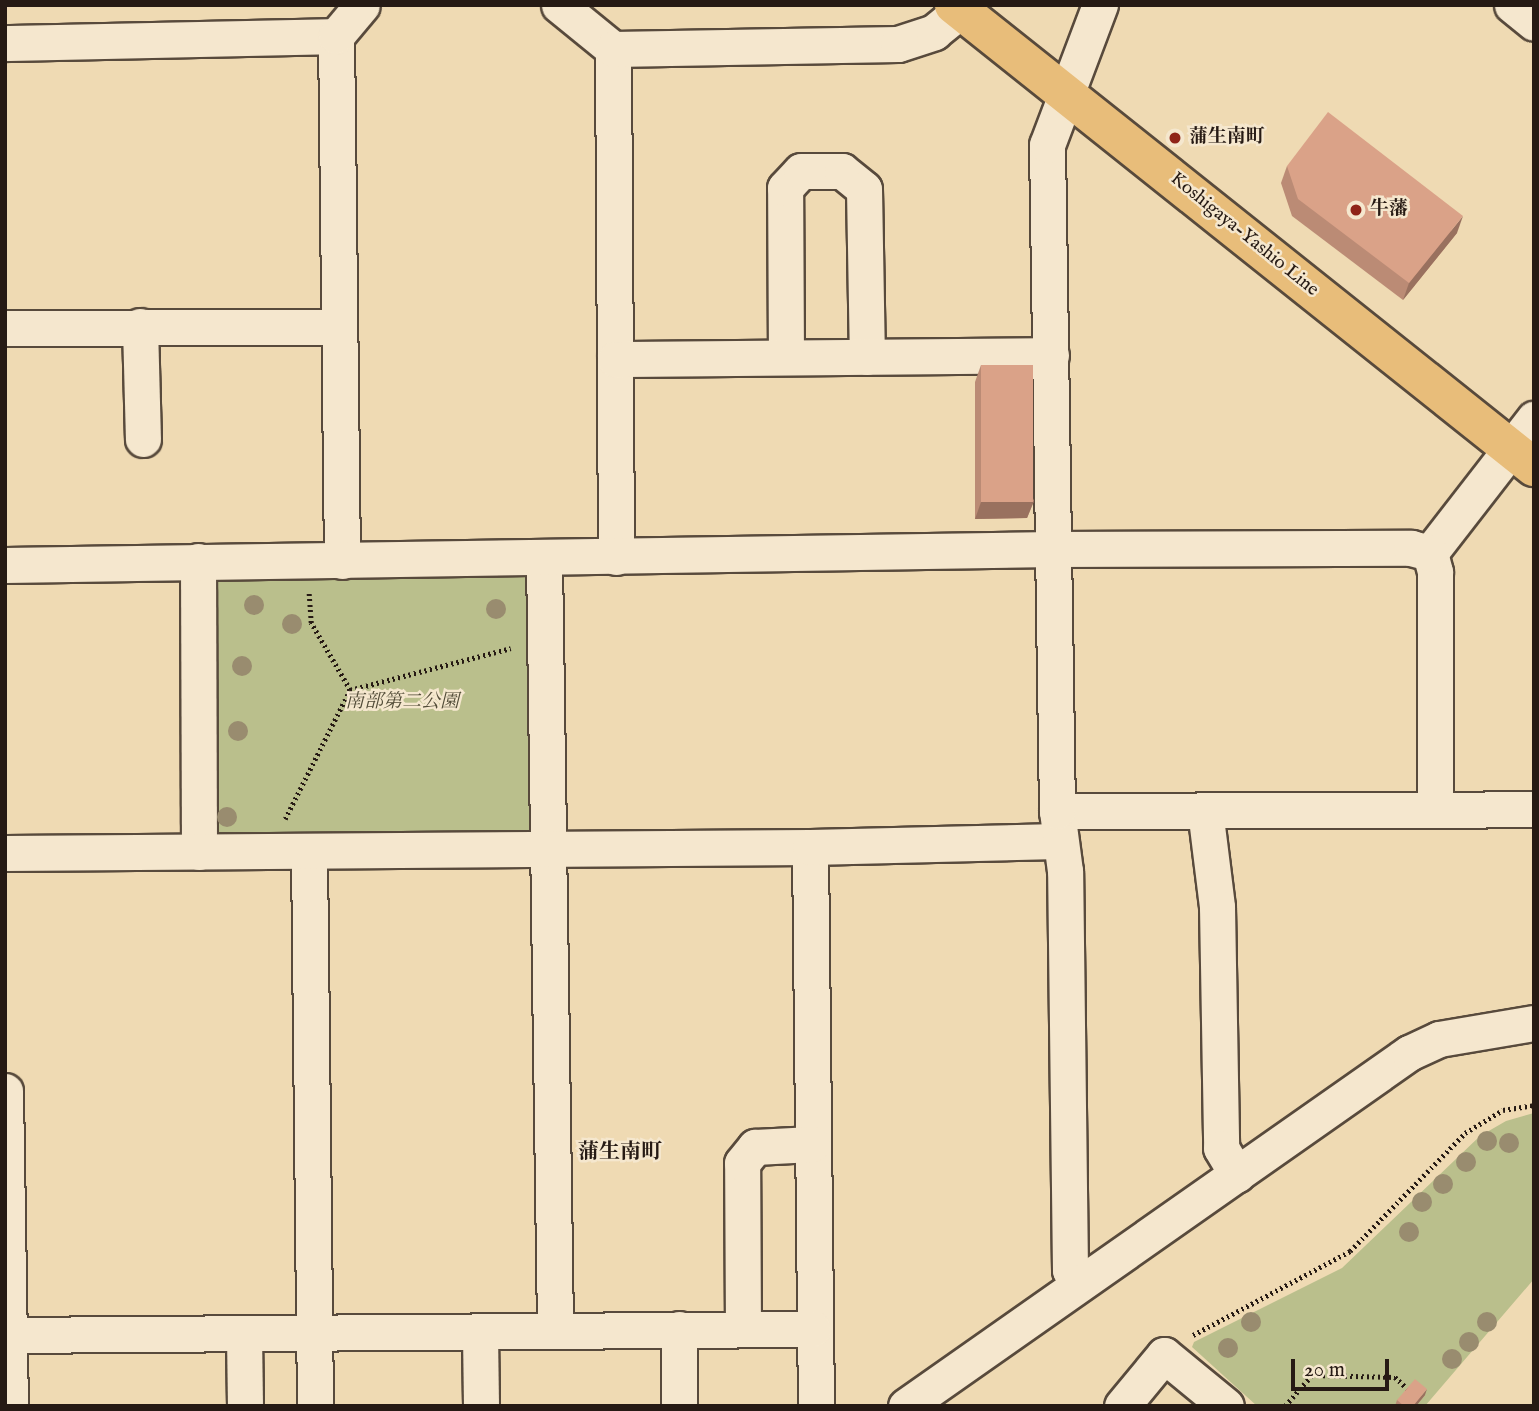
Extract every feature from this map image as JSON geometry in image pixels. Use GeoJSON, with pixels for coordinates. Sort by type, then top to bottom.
{"type":"FeatureCollection","features":[{"type":"Feature","properties":{"kind":"main road","name":"Koshigaya-Yashio Line"},"geometry":{"type":"LineString","coordinates":[[958,8],[1526,445]]}},
{"type":"Feature","properties":{"kind":"street"},"geometry":{"type":"LineString","coordinates":[[342,561],[337,36],[362,5]]}},
{"type":"Feature","properties":{"kind":"street"},"geometry":{"type":"LineString","coordinates":[[559,5],[613,49],[898,44],[934,32],[958,8]]}},
{"type":"Feature","properties":{"kind":"street"},"geometry":{"type":"LineString","coordinates":[[1078,1283],[1070,1270],[1053,549],[1047,145],[1100,5]]}},
{"type":"Feature","properties":{"kind":"street"},"geometry":{"type":"LineString","coordinates":[[1512,5],[1534,23]]}},
{"type":"Feature","properties":{"kind":"street"},"geometry":{"type":"LineString","coordinates":[[5,43],[337,36]]}},
{"type":"Feature","properties":{"kind":"street"},"geometry":{"type":"LineString","coordinates":[[613,49],[616,557]]}},
{"type":"Feature","properties":{"kind":"street"},"geometry":{"type":"LineString","coordinates":[[786,357],[785,188],[802,171],[842,171],[864,189],[867,357]]}},
{"type":"Feature","properties":{"kind":"street"},"geometry":{"type":"LineString","coordinates":[[140,326],[143,439]]}},
{"type":"Feature","properties":{"kind":"street"},"geometry":{"type":"LineString","coordinates":[[5,328],[339,327]]}},
{"type":"Feature","properties":{"kind":"street"},"geometry":{"type":"LineString","coordinates":[[615,359],[1051,355]]}},
{"type":"Feature","properties":{"kind":"street"},"geometry":{"type":"LineString","coordinates":[[1430,553],[1526,445]]}},
{"type":"Feature","properties":{"kind":"street"},"geometry":{"type":"LineString","coordinates":[[5,565],[1053,549],[1411,548],[1430,553]]}},
{"type":"Feature","properties":{"kind":"street"},"geometry":{"type":"LineString","coordinates":[[1430,553],[1435,572],[1434,809]]}},
{"type":"Feature","properties":{"kind":"street"},"geometry":{"type":"LineString","coordinates":[[544,558],[555,1330]]}},
{"type":"Feature","properties":{"kind":"street"},"geometry":{"type":"LineString","coordinates":[[198,561],[200,852]]}},
{"type":"Feature","properties":{"kind":"street"},"geometry":{"type":"LineString","coordinates":[[5,853],[200,852],[297,841],[550,849],[1060,841],[1205,810],[1534,809]]}},
{"type":"Feature","properties":{"kind":"street"},"geometry":{"type":"LineString","coordinates":[[1205,810],[1217,907],[1221,1148],[1237,1175]]}},
{"type":"Feature","properties":{"kind":"street"},"geometry":{"type":"LineString","coordinates":[[297,841],[315,1406]]}},
{"type":"Feature","properties":{"kind":"street"},"geometry":{"type":"LineString","coordinates":[[810,847],[813,1329],[816,1406]]}},
{"type":"Feature","properties":{"kind":"street"},"geometry":{"type":"LineString","coordinates":[[926,1400],[1078,1283],[1409,1053],[1439,1039],[1534,1023]]}},
{"type":"Feature","properties":{"kind":"street"},"geometry":{"type":"LineString","coordinates":[[5,1091],[10,1406]]}},
{"type":"Feature","properties":{"kind":"street"},"geometry":{"type":"LineString","coordinates":[[743,1329],[742,1163],[755,1147],[812,1144]]}},
{"type":"Feature","properties":{"kind":"street"},"geometry":{"type":"LineString","coordinates":[[679,1329],[680,1406]]}},
{"type":"Feature","properties":{"kind":"street"},"geometry":{"type":"LineString","coordinates":[[8,1335],[813,1329]]}},
{"type":"Feature","properties":{"kind":"street"},"geometry":{"type":"LineString","coordinates":[[480,1333],[481,1406]]}},
{"type":"Feature","properties":{"kind":"street"},"geometry":{"type":"LineString","coordinates":[[244,1334],[245,1406]]}},
{"type":"Feature","properties":{"kind":"street"},"geometry":{"type":"LineString","coordinates":[[1122,1406],[1175,1363],[1226,1406]]}},
{"type":"Feature","properties":{"kind":"path"},"geometry":{"type":"LineString","coordinates":[[310,609],[311,623],[351,690]]}},
{"type":"Feature","properties":{"kind":"path"},"geometry":{"type":"LineString","coordinates":[[297,841],[285,815],[351,690],[507,652],[523,635],[546,635]]}},
{"type":"Feature","properties":{"kind":"path"},"geometry":{"type":"LineString","coordinates":[[1175,1363],[1181,1341],[1350,1251],[1465,1133],[1503,1110],[1534,1105]]}},
{"type":"Feature","properties":{"kind":"path"},"geometry":{"type":"LineString","coordinates":[[1284,1406],[1312,1375],[1395,1377],[1408,1389]]}},
{"type":"Feature","properties":{"kind":"green space","name":"南部第二公園"},"geometry":{"type":"Polygon","coordinates":[[[532,571],[538,837],[219,833],[211,818],[212,572],[532,571]]]}},
{"type":"Feature","properties":{"kind":"green space"},"geometry":{"type":"Polygon","coordinates":[[[1534,1113],[1534,1279],[1425,1406],[1257,1406],[1192,1347],[1194,1342],[1342,1268],[1480,1136],[1506,1121],[1534,1113]]]}},
{"type":"Feature","properties":{"kind":"building"},"geometry":{"type":"Polygon","coordinates":[[[1328,112],[1463,216],[1409,283],[1298,199],[1287,166],[1328,112]]]}},
{"type":"Feature","properties":{"kind":"building"},"geometry":{"type":"Polygon","coordinates":[[[981,365],[1033,365],[1033,502],[981,502],[981,365]]]}},
{"type":"Feature","properties":{"kind":"building"},"geometry":{"type":"Polygon","coordinates":[[[1415,1379],[1427,1389],[1413,1406],[1404,1406],[1397,1400],[1415,1379]]]}},
{"type":"Feature","properties":{"kind":"place","name":"蒲生南町"},"geometry":{"type":"Point","coordinates":[1175,138]}},
{"type":"Feature","properties":{"kind":"place","name":"牛藩"},"geometry":{"type":"Point","coordinates":[1356,210]}},
{"type":"Feature","properties":{"kind":"district","name":"蒲生南町"},"geometry":{"type":"Point","coordinates":[620,1153]}}]}
